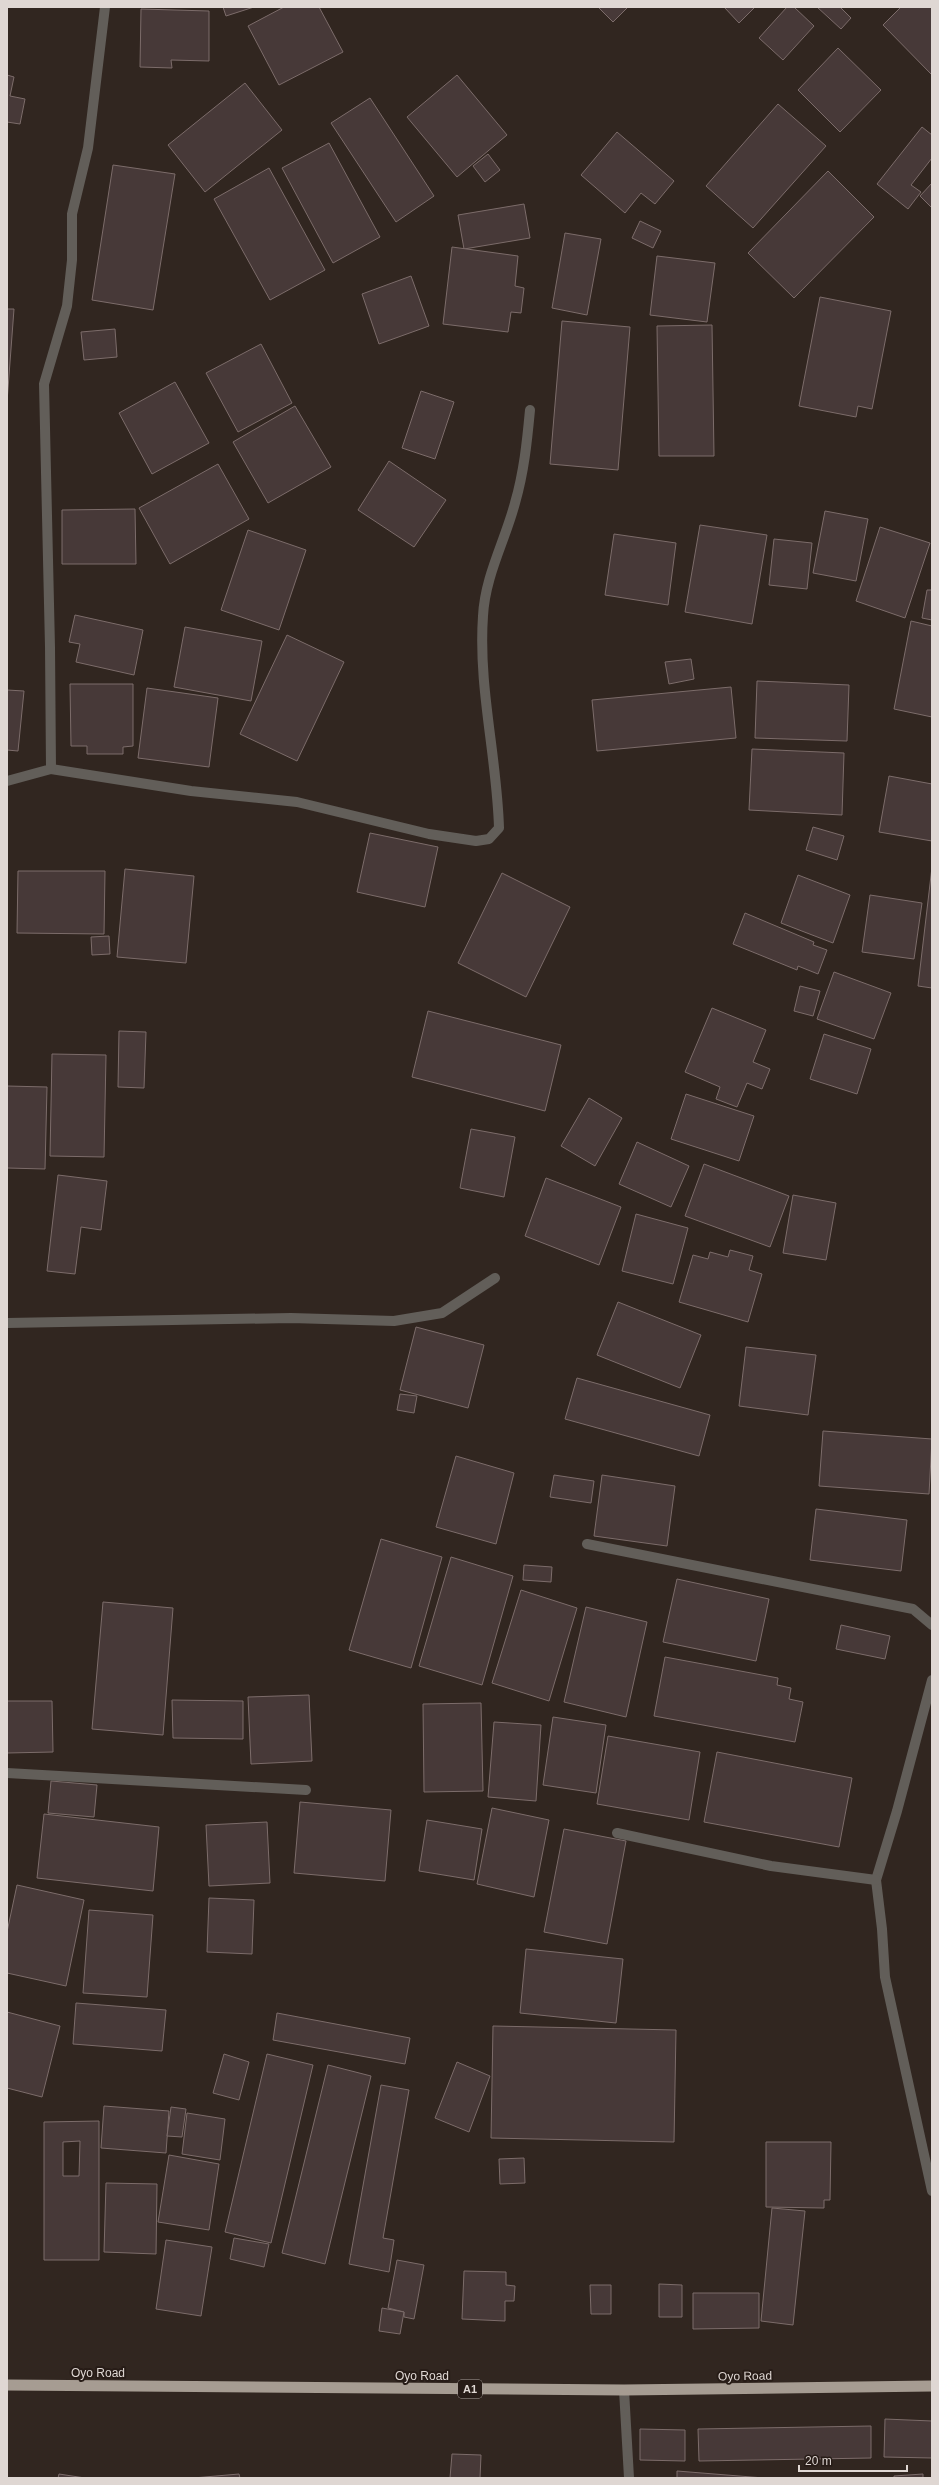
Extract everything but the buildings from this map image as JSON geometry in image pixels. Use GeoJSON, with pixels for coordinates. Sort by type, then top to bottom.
{"type":"FeatureCollection","features":[{"type":"Feature","properties":{"kind":"highway","name":"Oyo Road"},"geometry":{"type":"LineString","coordinates":[[7,2385],[624,2390],[932,2386]]}},
{"type":"Feature","properties":{"kind":"street"},"geometry":{"type":"LineString","coordinates":[[51,769],[50,647],[44,384],[67,306],[72,260],[72,214],[88,148],[105,7]]}},
{"type":"Feature","properties":{"kind":"street"},"geometry":{"type":"LineString","coordinates":[[7,781],[51,769],[191,790],[297,802],[429,834],[476,841],[489,839],[499,828],[485,705],[483,616],[493,562],[515,505],[524,467],[530,410]]}},
{"type":"Feature","properties":{"kind":"street"},"geometry":{"type":"LineString","coordinates":[[7,1322],[291,1318],[394,1321],[442,1313],[495,1278]]}},
{"type":"Feature","properties":{"kind":"street"},"geometry":{"type":"LineString","coordinates":[[587,1544],[913,1609],[932,1625]]}},
{"type":"Feature","properties":{"kind":"street"},"geometry":{"type":"LineString","coordinates":[[932,1680],[897,1811],[876,1880],[882,1929],[885,1977],[932,2191]]}},
{"type":"Feature","properties":{"kind":"street"},"geometry":{"type":"LineString","coordinates":[[7,1773],[306,1790]]}},
{"type":"Feature","properties":{"kind":"street"},"geometry":{"type":"LineString","coordinates":[[617,1833],[771,1866],[876,1880]]}},
{"type":"Feature","properties":{"kind":"street"},"geometry":{"type":"LineString","coordinates":[[624,2390],[630,2478]]}}]}
